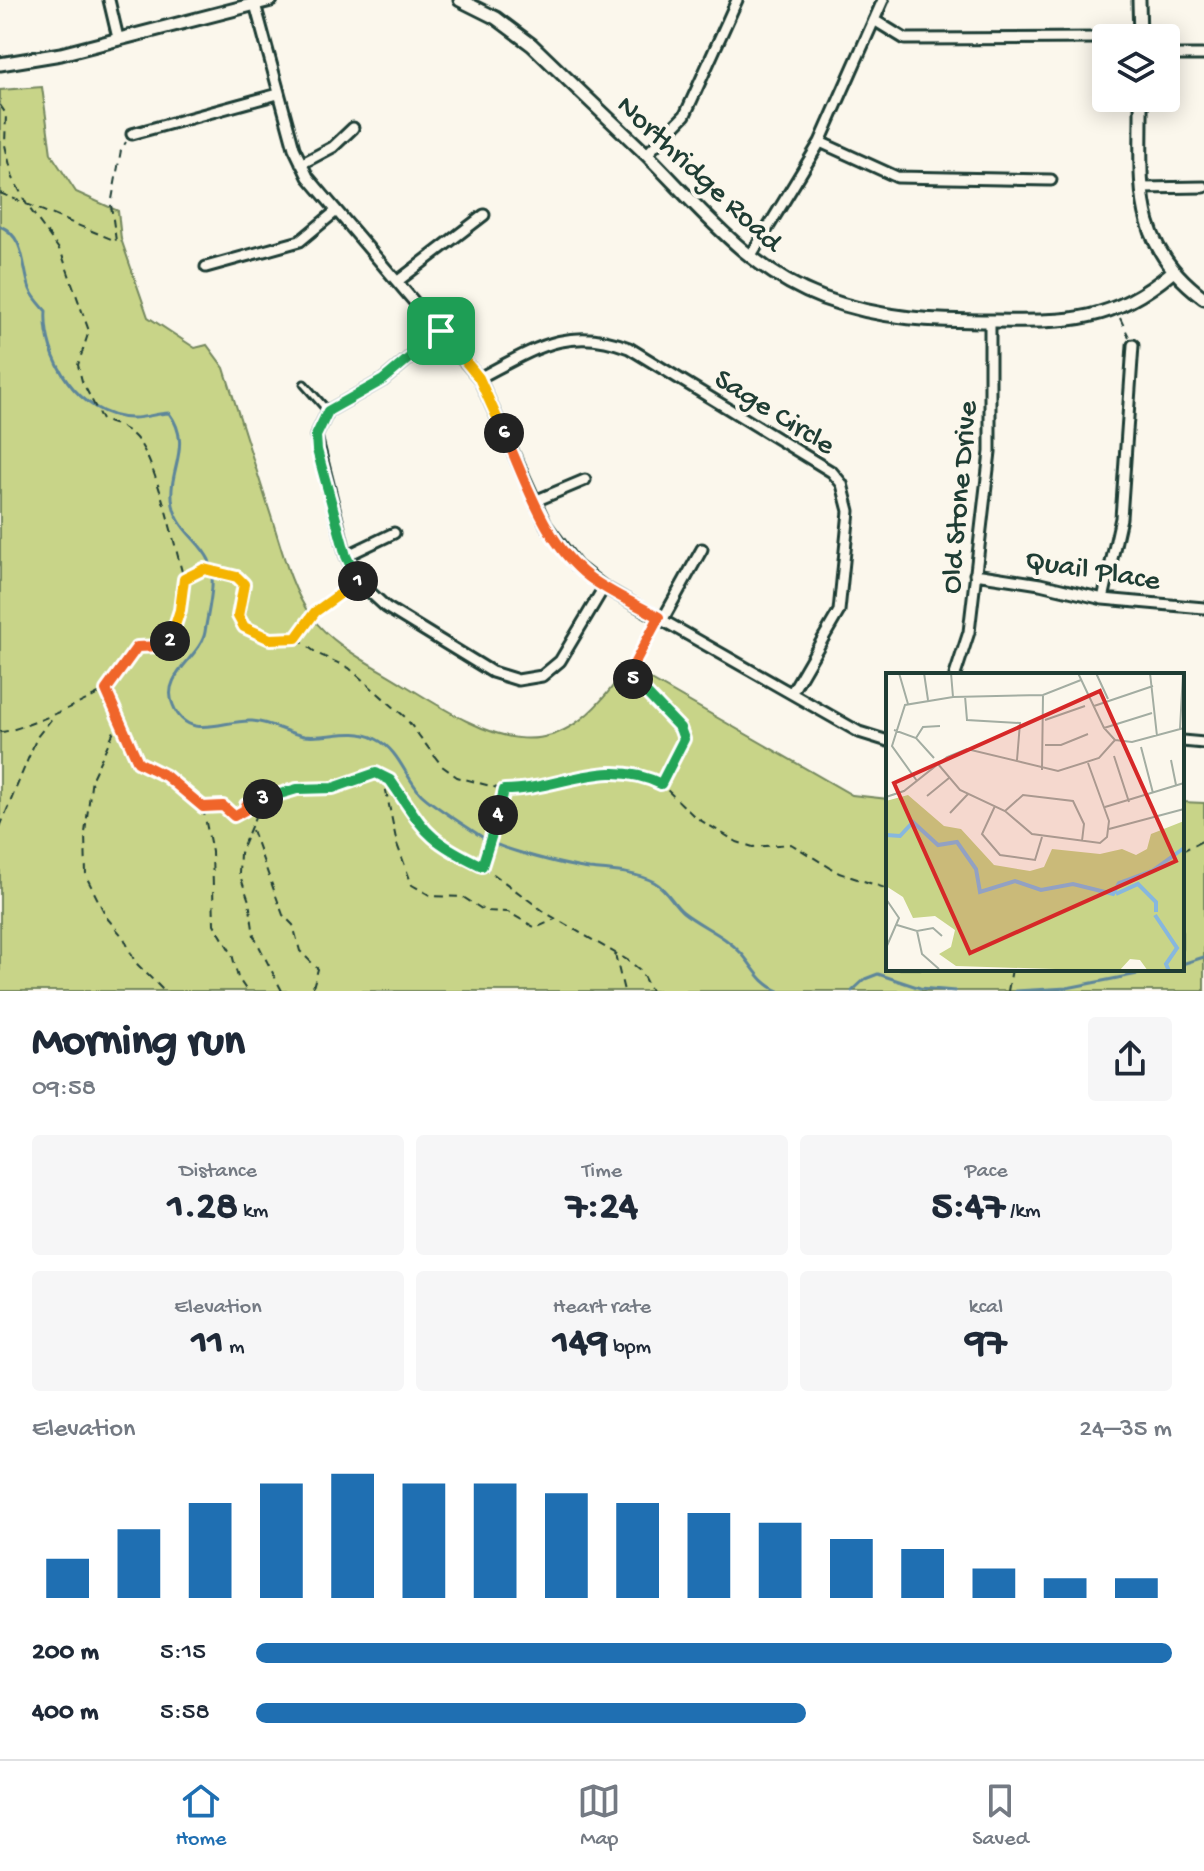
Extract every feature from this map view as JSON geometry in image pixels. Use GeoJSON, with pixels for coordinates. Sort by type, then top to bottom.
{"type":"FeatureCollection","features":[{"type":"Feature","properties":{"kind":"street"},"geometry":{"type":"LineString","coordinates":[[109,0],[118,38]]}},
{"type":"Feature","properties":{"kind":"street"},"geometry":{"type":"LineString","coordinates":[[0,64],[32,61],[271,0]]}},
{"type":"Feature","properties":{"kind":"street","name":"Northridge Road"},"geometry":{"type":"LineString","coordinates":[[460,0],[514,30],[750,257],[799,287],[870,312],[918,321],[1076,320],[1117,309],[1146,293],[1171,273]]}},
{"type":"Feature","properties":{"kind":"street"},"geometry":{"type":"LineString","coordinates":[[646,155],[685,115],[737,0]]}},
{"type":"Feature","properties":{"kind":"street"},"geometry":{"type":"LineString","coordinates":[[750,257],[820,142],[883,0]]}},
{"type":"Feature","properties":{"kind":"street"},"geometry":{"type":"LineString","coordinates":[[1139,0],[1140,24]]}},
{"type":"Feature","properties":{"kind":"street"},"geometry":{"type":"LineString","coordinates":[[255,4],[278,94],[301,164],[335,212],[479,378],[535,501],[561,549],[604,587],[859,732],[886,740]]}},
{"type":"Feature","properties":{"kind":"street"},"geometry":{"type":"LineString","coordinates":[[874,20],[905,39],[1092,38]]}},
{"type":"Feature","properties":{"kind":"street"},"geometry":{"type":"LineString","coordinates":[[1180,55],[1204,55]]}},
{"type":"Feature","properties":{"kind":"street"},"geometry":{"type":"LineString","coordinates":[[132,134],[278,94]]}},
{"type":"Feature","properties":{"kind":"street"},"geometry":{"type":"LineString","coordinates":[[1141,112],[1142,188],[1148,228],[1171,273],[1204,298]]}},
{"type":"Feature","properties":{"kind":"street"},"geometry":{"type":"LineString","coordinates":[[301,164],[333,147],[353,128]]}},
{"type":"Feature","properties":{"kind":"street"},"geometry":{"type":"LineString","coordinates":[[820,142],[897,177],[1051,180]]}},
{"type":"Feature","properties":{"kind":"street"},"geometry":{"type":"LineString","coordinates":[[1142,188],[1204,187]]}},
{"type":"Feature","properties":{"kind":"street"},"geometry":{"type":"LineString","coordinates":[[206,267],[300,241],[335,212]]}},
{"type":"Feature","properties":{"kind":"street"},"geometry":{"type":"LineString","coordinates":[[398,281],[484,215]]}},
{"type":"Feature","properties":{"kind":"street","name":"Old Stone Drive"},"geometry":{"type":"LineString","coordinates":[[956,673],[966,651],[990,452],[990,321]]}},
{"type":"Feature","properties":{"kind":"street"},"geometry":{"type":"LineString","coordinates":[[441,331],[383,380],[328,411],[316,436],[317,450],[346,556],[359,582],[386,607],[492,672],[518,680],[542,676],[560,661],[604,587]]}},
{"type":"Feature","properties":{"kind":"street","name":"Sage Circle"},"geometry":{"type":"LineString","coordinates":[[479,378],[545,343],[567,338],[605,338],[629,348],[832,472],[842,484],[849,511],[839,611],[792,692]]}},
{"type":"Feature","properties":{"kind":"street"},"geometry":{"type":"LineString","coordinates":[[1103,599],[1121,518],[1133,345]]}},
{"type":"Feature","properties":{"kind":"street"},"geometry":{"type":"LineString","coordinates":[[535,501],[585,480]]}},
{"type":"Feature","properties":{"kind":"street"},"geometry":{"type":"LineString","coordinates":[[346,556],[394,533]]}},
{"type":"Feature","properties":{"kind":"street"},"geometry":{"type":"LineString","coordinates":[[661,618],[702,549]]}},
{"type":"Feature","properties":{"kind":"street","name":"Quail Place"},"geometry":{"type":"LineString","coordinates":[[975,574],[1040,584],[1103,599],[1204,608]]}},
{"type":"Feature","properties":{"kind":"street"},"geometry":{"type":"LineString","coordinates":[[1184,741],[1204,743]]}},
{"type":"Feature","properties":{"kind":"lane"},"geometry":{"type":"LineString","coordinates":[[304,384],[328,411]]}},
{"type":"Feature","properties":{"kind":"path"},"geometry":{"type":"LineString","coordinates":[[0,105],[6,114],[7,156],[25,202],[61,252],[89,331],[78,365],[90,398],[97,414],[137,439],[156,481],[184,579],[172,639],[163,646],[142,646],[132,651],[124,669],[106,690],[22,730],[0,732]]}},
{"type":"Feature","properties":{"kind":"path"},"geometry":{"type":"LineString","coordinates":[[0,193],[116,241],[112,196],[121,150],[132,134]]}},
{"type":"Feature","properties":{"kind":"path"},"geometry":{"type":"LineString","coordinates":[[1117,309],[1133,345]]}},
{"type":"Feature","properties":{"kind":"path"},"geometry":{"type":"LineString","coordinates":[[184,579],[204,569],[237,577],[244,584],[238,616],[244,627],[270,639],[296,638],[363,679],[405,717],[442,766],[457,777],[504,790],[533,789],[587,773],[642,774],[661,784],[683,807],[737,842],[753,847],[791,844],[839,873],[886,888]]}},
{"type":"Feature","properties":{"kind":"path"},"geometry":{"type":"LineString","coordinates":[[296,638],[315,612],[359,582]]}},
{"type":"Feature","properties":{"kind":"path"},"geometry":{"type":"LineString","coordinates":[[661,618],[634,664],[633,677],[680,728],[684,739],[661,784]]}},
{"type":"Feature","properties":{"kind":"path"},"geometry":{"type":"LineString","coordinates":[[106,690],[138,762],[166,776],[203,807],[212,852],[214,924],[232,954],[238,978],[247,991]]}},
{"type":"Feature","properties":{"kind":"path"},"geometry":{"type":"LineString","coordinates":[[0,827],[37,737],[57,711]]}},
{"type":"Feature","properties":{"kind":"path"},"geometry":{"type":"LineString","coordinates":[[116,716],[116,727],[92,778],[85,833],[86,876],[107,918],[124,938],[135,962],[164,991]]}},
{"type":"Feature","properties":{"kind":"path"},"geometry":{"type":"LineString","coordinates":[[203,807],[223,806],[234,816],[245,810],[246,805],[297,789],[333,788],[376,773],[383,775],[390,780],[435,843],[482,866],[556,918],[640,970],[651,991]]}},
{"type":"Feature","properties":{"kind":"path"},"geometry":{"type":"LineString","coordinates":[[383,775],[397,844],[412,885],[431,896],[463,897],[485,911],[502,910],[536,928],[556,918]]}},
{"type":"Feature","properties":{"kind":"path"},"geometry":{"type":"LineString","coordinates":[[482,866],[504,790]]}},
{"type":"Feature","properties":{"kind":"path"},"geometry":{"type":"LineString","coordinates":[[262,799],[240,853],[239,873],[249,901],[254,936],[282,991]]}},
{"type":"Feature","properties":{"kind":"path"},"geometry":{"type":"LineString","coordinates":[[252,829],[283,915],[293,925],[300,951],[314,961],[318,969],[312,991]]}},
{"type":"Feature","properties":{"kind":"path"},"geometry":{"type":"LineString","coordinates":[[1184,850],[1204,840]]}},
{"type":"Feature","properties":{"kind":"path"},"geometry":{"type":"LineString","coordinates":[[615,954],[624,991]]}},
{"type":"Feature","properties":{"kind":"path"},"geometry":{"type":"LineString","coordinates":[[1008,991],[1012,971]]}},
{"type":"Feature","properties":{"kind":"green space"},"geometry":{"type":"Polygon","coordinates":[[[42,87],[51,154],[76,192],[118,211],[121,239],[148,317],[195,348],[207,345],[224,368],[292,581],[310,615],[341,645],[467,721],[496,733],[523,738],[549,736],[575,724],[601,701],[627,666],[852,795],[886,799],[886,971],[1184,971],[1184,802],[1204,803],[1204,991],[0,991],[0,90],[42,87]]]}},
{"type":"Feature","properties":{"kind":"waterway"},"geometry":{"type":"LineString","coordinates":[[0,226],[19,245],[30,289],[46,311],[51,348],[68,382],[80,396],[112,415],[136,418],[169,413],[176,425],[179,448],[173,481],[173,505],[184,529],[209,560],[212,577],[202,641],[172,684],[170,694],[180,717],[197,726],[252,721],[304,736],[358,734],[376,739],[396,757],[421,794],[485,839],[551,861],[631,874],[654,882],[683,912],[735,947],[762,980],[779,991]]}},
{"type":"Feature","properties":{"kind":"waterway"},"geometry":{"type":"LineString","coordinates":[[1184,963],[1204,957]]}},
{"type":"Feature","properties":{"kind":"waterway"},"geometry":{"type":"LineString","coordinates":[[1015,991],[1067,988],[1153,971]]}},
{"type":"Feature","properties":{"kind":"waterway"},"geometry":{"type":"LineString","coordinates":[[852,991],[865,979],[878,974],[920,988],[955,991]]}},
{"type":"Feature","properties":{"kind":"route"},"geometry":{"type":"LineString","coordinates":[[441,331],[479,378],[546,525],[561,549],[604,587],[659,617],[634,664],[633,677],[636,684],[680,728],[684,739],[661,784],[642,774],[606,771],[587,773],[533,789],[504,790],[482,866],[435,843],[413,818],[390,780],[376,773],[320,791],[297,789],[284,792],[246,805],[245,810],[234,816],[223,806],[203,807],[166,776],[138,762],[106,690],[112,686],[137,647],[168,644],[180,610],[184,579],[204,569],[237,577],[244,584],[238,616],[244,627],[270,639],[296,638],[315,612],[359,582],[346,556],[317,450],[316,436],[328,411],[383,380],[441,331]]}}]}
